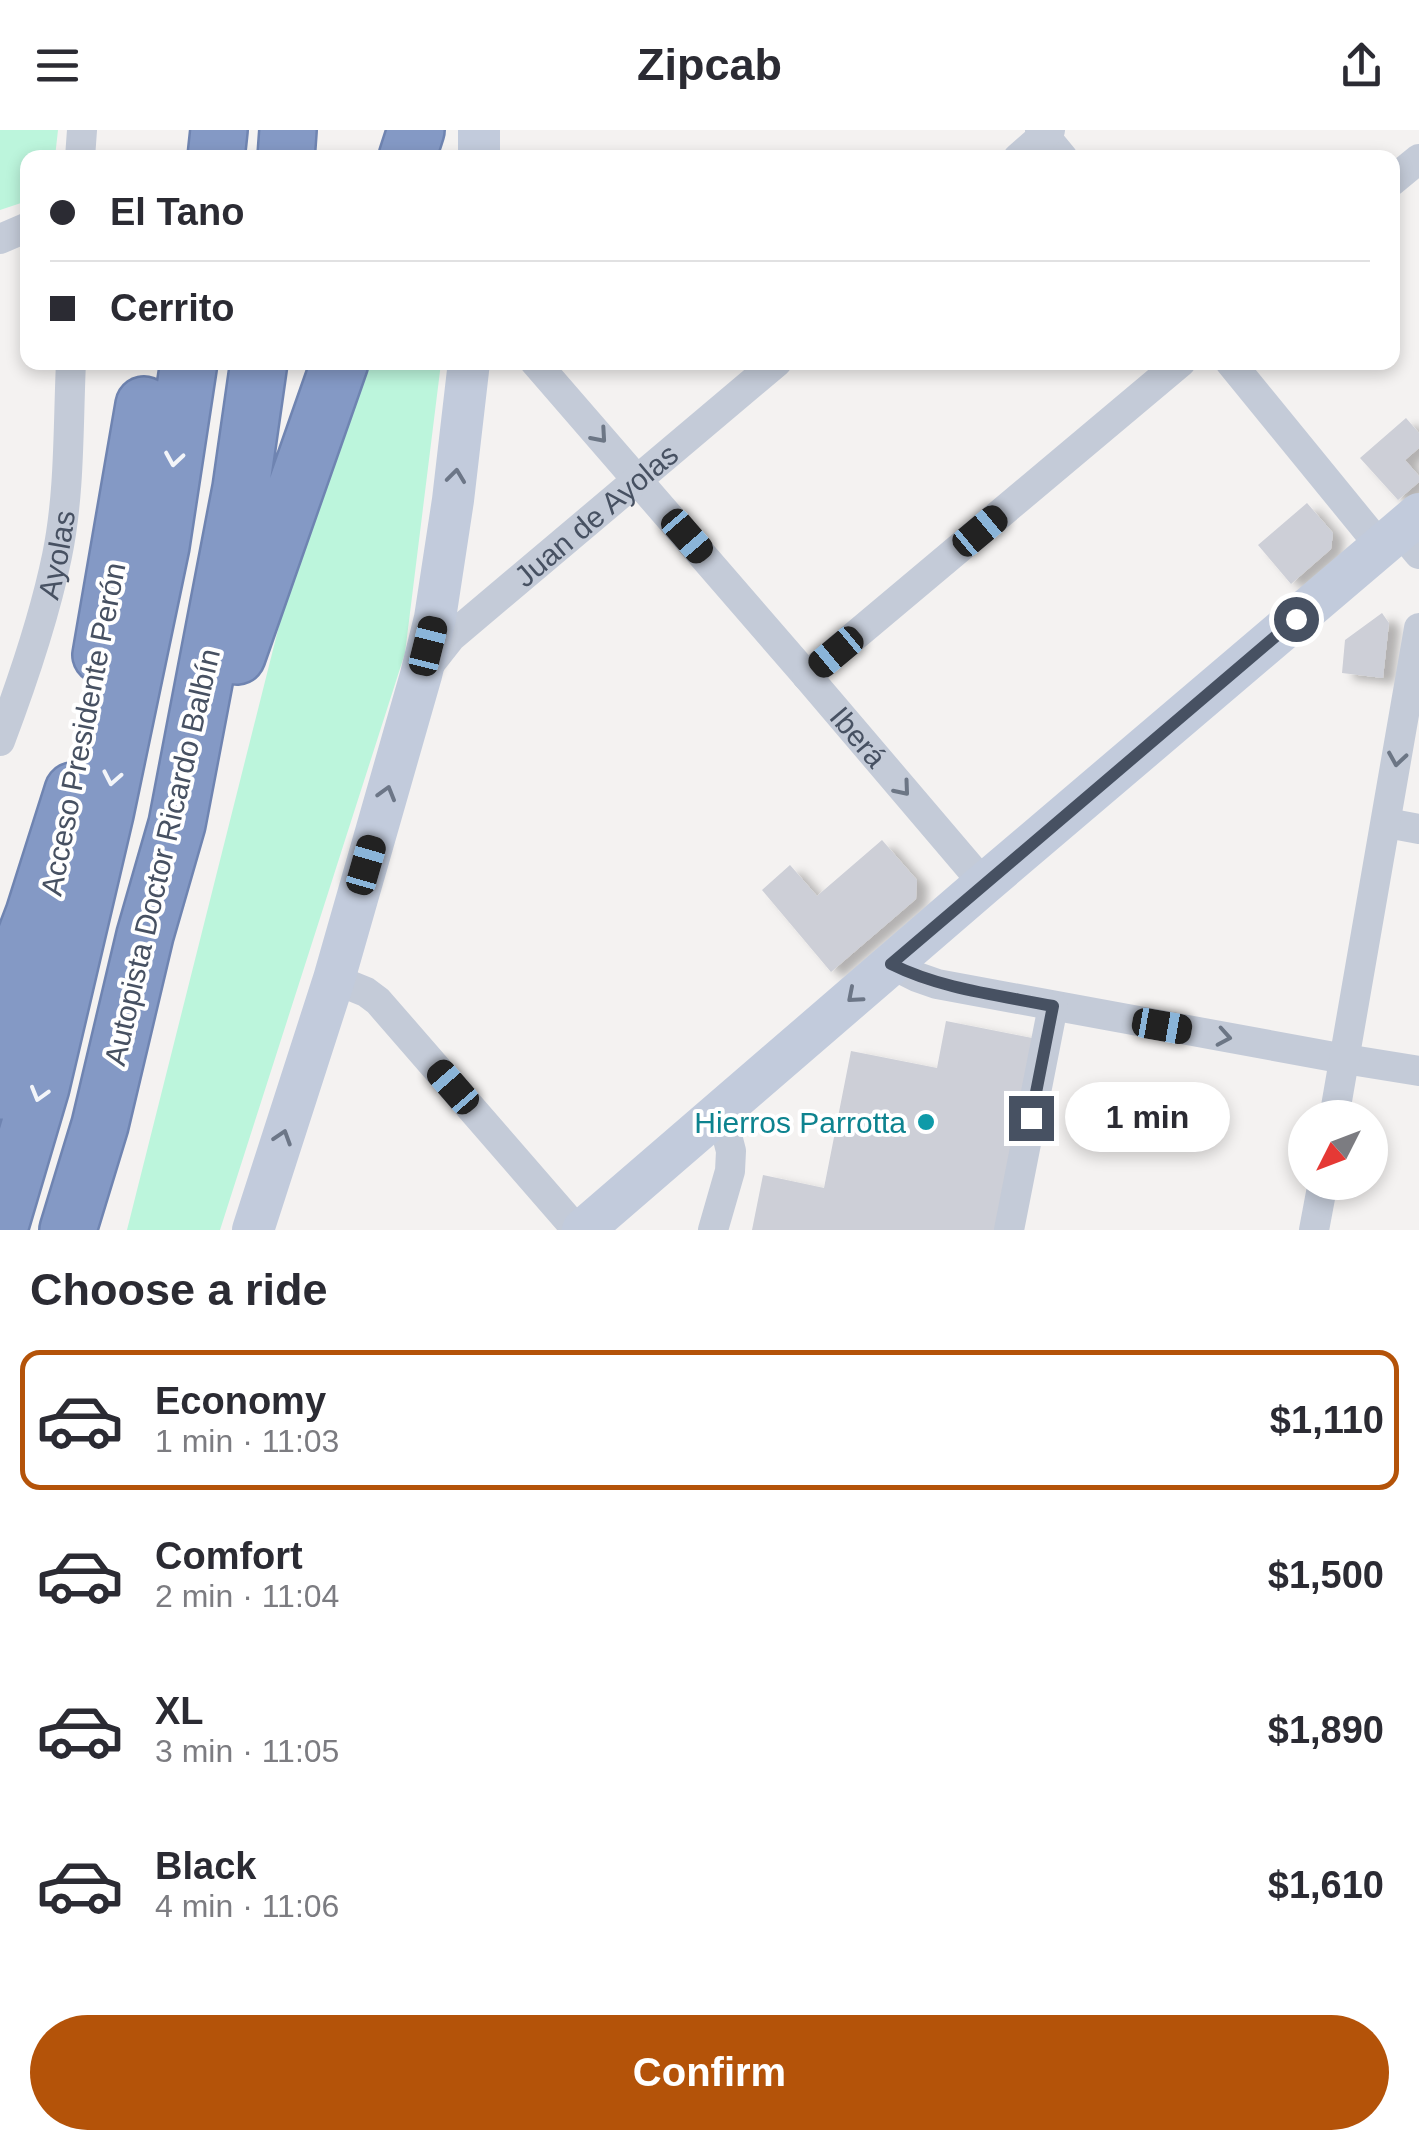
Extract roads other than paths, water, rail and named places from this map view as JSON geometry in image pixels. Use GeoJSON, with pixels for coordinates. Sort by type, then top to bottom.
{"type":"FeatureCollection","features":[{"type":"Feature","properties":{"kind":"highway","name":"Acceso Presidente Perón"},"geometry":{"type":"LineString","coordinates":[[0,1092],[37,956],[92,707],[150,370]]}},
{"type":"Feature","properties":{"kind":"highway"},"geometry":{"type":"LineString","coordinates":[[0,1226],[42,1088],[101,832],[160,546],[189,370]]}},
{"type":"Feature","properties":{"kind":"highway","name":"Autopista Doctor Ricardo Balbín"},"geometry":{"type":"LineString","coordinates":[[68,1230],[100,1125],[145,935],[177,824],[241,488],[257,370]]}},
{"type":"Feature","properties":{"kind":"highway"},"geometry":{"type":"LineString","coordinates":[[177,824],[337,370]]}},
{"type":"Feature","properties":{"kind":"highway"},"geometry":{"type":"LineString","coordinates":[[0,1004],[73,791]]}},
{"type":"Feature","properties":{"kind":"main road"},"geometry":{"type":"LineString","coordinates":[[253,1230],[334,979],[420,674],[434,618],[454,500],[468,370]]}},
{"type":"Feature","properties":{"kind":"main road"},"geometry":{"type":"LineString","coordinates":[[580,1230],[984,884],[1405,537]]}},
{"type":"Feature","properties":{"kind":"street"},"geometry":{"type":"LineString","coordinates":[[1400,175],[1419,158]]}},
{"type":"Feature","properties":{"kind":"street","name":"Ayolas"},"geometry":{"type":"LineString","coordinates":[[0,741],[30,660],[58,554],[65,496],[71,370]]}},
{"type":"Feature","properties":{"kind":"street","name":"Iberá"},"geometry":{"type":"LineString","coordinates":[[543,370],[984,884]]}},
{"type":"Feature","properties":{"kind":"street","name":"Juan de Ayolas"},"geometry":{"type":"LineString","coordinates":[[420,674],[451,637],[768,370]]}},
{"type":"Feature","properties":{"kind":"street"},"geometry":{"type":"LineString","coordinates":[[807,676],[1171,370]]}},
{"type":"Feature","properties":{"kind":"street"},"geometry":{"type":"LineString","coordinates":[[1238,370],[1405,537]]}},
{"type":"Feature","properties":{"kind":"street"},"geometry":{"type":"LineString","coordinates":[[1337,1100],[1419,628]]}},
{"type":"Feature","properties":{"kind":"street"},"geometry":{"type":"LineString","coordinates":[[1387,823],[1419,829]]}},
{"type":"Feature","properties":{"kind":"street"},"geometry":{"type":"LineString","coordinates":[[891,964],[937,984],[1419,1071]]}},
{"type":"Feature","properties":{"kind":"street"},"geometry":{"type":"LineString","coordinates":[[334,979],[378,1001],[580,1230]]}},
{"type":"Feature","properties":{"kind":"street"},"geometry":{"type":"LineString","coordinates":[[1008,1230],[1053,1006]]}},
{"type":"Feature","properties":{"kind":"street"},"geometry":{"type":"LineString","coordinates":[[713,1230],[730,1172],[731,1151],[720,1112]]}},
{"type":"Feature","properties":{"kind":"street"},"geometry":{"type":"LineString","coordinates":[[1314,1230],[1320,1200]]}},
{"type":"Feature","properties":{"kind":"place","name":"Hierros Parrotta"},"geometry":{"type":"Point","coordinates":[926,1122]}}]}
